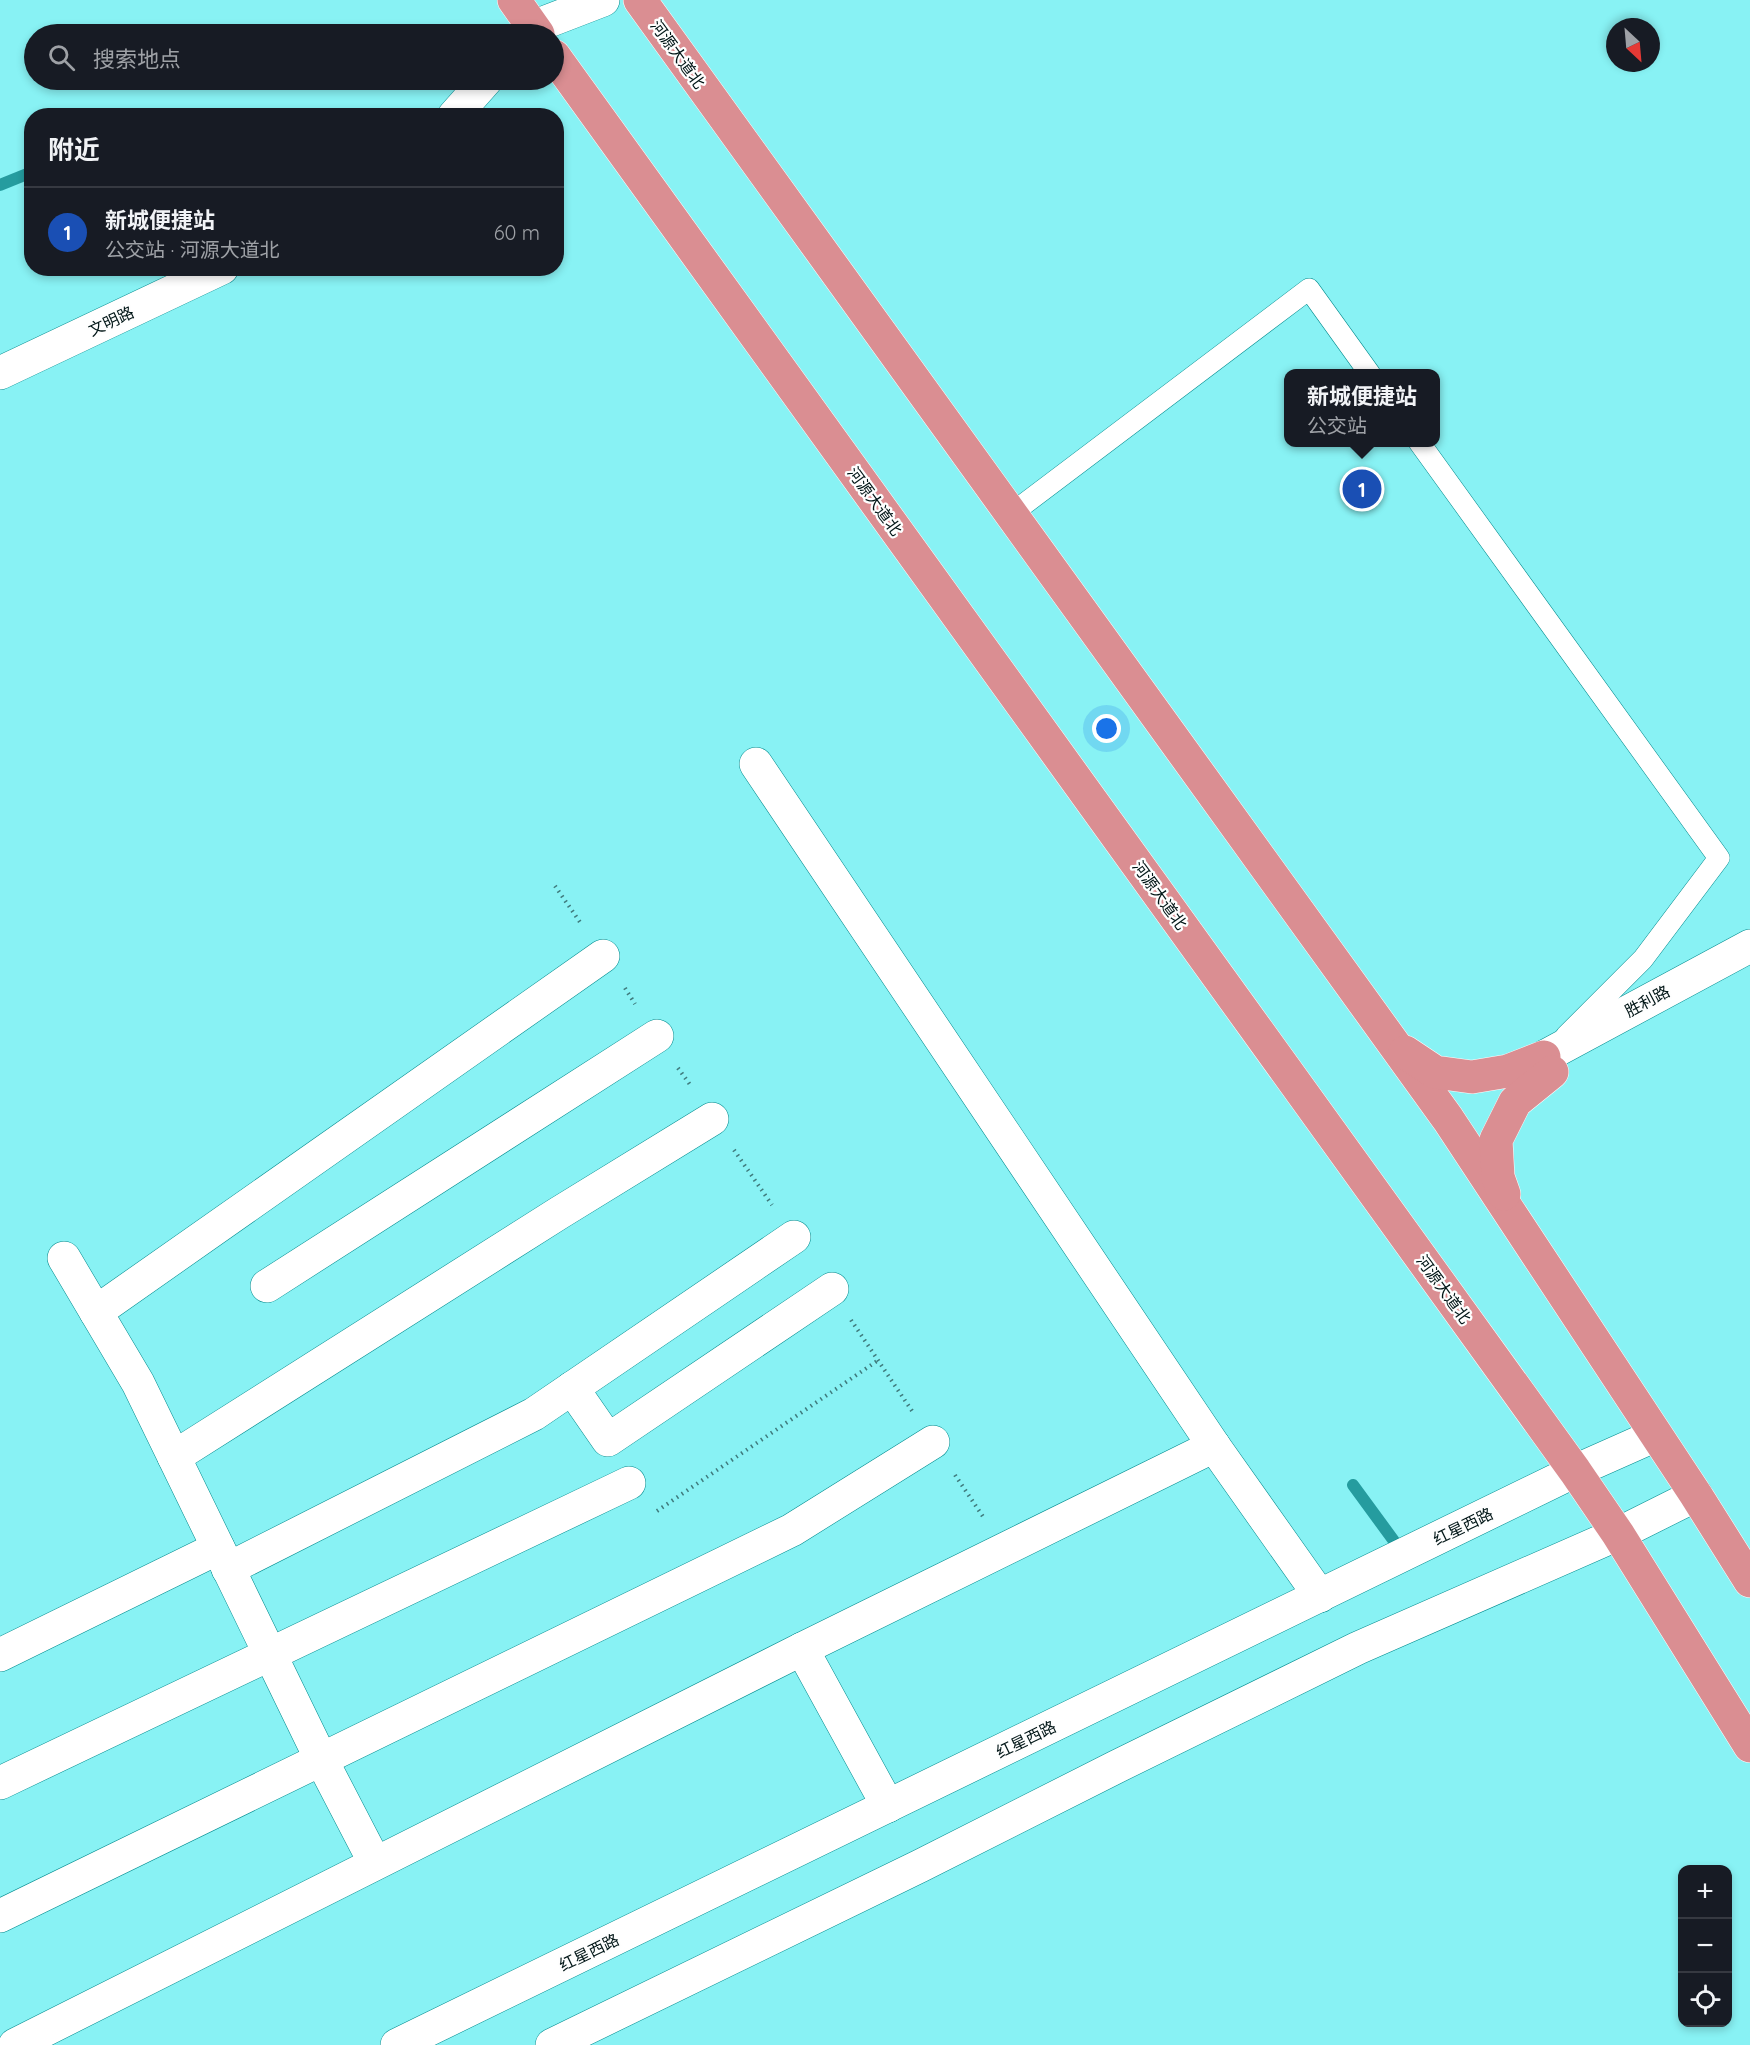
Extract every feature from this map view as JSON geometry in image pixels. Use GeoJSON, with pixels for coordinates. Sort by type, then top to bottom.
{"type":"FeatureCollection","features":[{"type":"Feature","properties":{"kind":"highway"},"geometry":{"type":"LineString","coordinates":[[514,0],[535,24]]}},
{"type":"Feature","properties":{"kind":"highway","name":"河源大道北"},"geometry":{"type":"LineString","coordinates":[[639,0],[1448,1119],[1750,1581]]}},
{"type":"Feature","properties":{"kind":"highway","name":"河源大道北"},"geometry":{"type":"LineString","coordinates":[[564,70],[1575,1471],[1618,1534],[1750,1746]]}},
{"type":"Feature","properties":{"kind":"highway"},"geometry":{"type":"LineString","coordinates":[[1396,1046],[1435,1072],[1472,1077],[1548,1064]]}},
{"type":"Feature","properties":{"kind":"highway"},"geometry":{"type":"LineString","coordinates":[[1512,1215],[1498,1177],[1496,1140],[1515,1102],[1548,1064]]}},
{"type":"Feature","properties":{"kind":"street"},"geometry":{"type":"LineString","coordinates":[[535,24],[603,0]]}},
{"type":"Feature","properties":{"kind":"street"},"geometry":{"type":"LineString","coordinates":[[461,108],[477,90]]}},
{"type":"Feature","properties":{"kind":"street","name":"文明路"},"geometry":{"type":"LineString","coordinates":[[0,373],[205,276]]}},
{"type":"Feature","properties":{"kind":"street"},"geometry":{"type":"LineString","coordinates":[[756,764],[1214,1446],[1320,1596]]}},
{"type":"Feature","properties":{"kind":"street","name":"胜利路"},"geometry":{"type":"LineString","coordinates":[[1548,1064],[1750,946]]}},
{"type":"Feature","properties":{"kind":"street"},"geometry":{"type":"LineString","coordinates":[[96,1312],[603,956]]}},
{"type":"Feature","properties":{"kind":"street","name":"胜利路"},"geometry":{"type":"LineString","coordinates":[[1548,1064],[1750,964]]}},
{"type":"Feature","properties":{"kind":"street"},"geometry":{"type":"LineString","coordinates":[[267,1286],[657,1036]]}},
{"type":"Feature","properties":{"kind":"street"},"geometry":{"type":"LineString","coordinates":[[174,1457],[712,1119]]}},
{"type":"Feature","properties":{"kind":"street"},"geometry":{"type":"LineString","coordinates":[[0,1655],[223,1558],[534,1414],[794,1238]]}},
{"type":"Feature","properties":{"kind":"street"},"geometry":{"type":"LineString","coordinates":[[64,1258],[138,1383],[269,1654],[375,1863]]}},
{"type":"Feature","properties":{"kind":"street"},"geometry":{"type":"LineString","coordinates":[[572,1388],[608,1440],[832,1289]]}},
{"type":"Feature","properties":{"kind":"street","name":"红星西路"},"geometry":{"type":"LineString","coordinates":[[398,2045],[1575,1471],[1656,1435]]}},
{"type":"Feature","properties":{"kind":"street"},"geometry":{"type":"LineString","coordinates":[[0,1916],[792,1530],[933,1442]]}},
{"type":"Feature","properties":{"kind":"street"},"geometry":{"type":"LineString","coordinates":[[15,2045],[802,1649],[1214,1446]]}},
{"type":"Feature","properties":{"kind":"street"},"geometry":{"type":"LineString","coordinates":[[0,1783],[629,1483]]}},
{"type":"Feature","properties":{"kind":"street"},"geometry":{"type":"LineString","coordinates":[[552,2045],[920,1866],[1358,1648],[1618,1534],[1696,1496]]}},
{"type":"Feature","properties":{"kind":"street"},"geometry":{"type":"LineString","coordinates":[[802,1649],[888,1806]]}},
{"type":"Feature","properties":{"kind":"lane"},"geometry":{"type":"LineString","coordinates":[[1011,514],[1309,289],[1366,369]]}},
{"type":"Feature","properties":{"kind":"lane"},"geometry":{"type":"LineString","coordinates":[[1423,447],[1719,858],[1643,959],[1548,1064]]}},
{"type":"Feature","properties":{"kind":"path"},"geometry":{"type":"LineString","coordinates":[[629,1483],[635,1494],[655,1513],[877,1361]]}},
{"type":"Feature","properties":{"kind":"waterway"},"geometry":{"type":"LineString","coordinates":[[0,185],[24,175]]}},
{"type":"Feature","properties":{"kind":"waterway"},"geometry":{"type":"LineString","coordinates":[[1353,1485],[1394,1541]]}},
{"type":"Feature","properties":{"kind":"place","name":"新城便捷站"},"geometry":{"type":"Point","coordinates":[1362,489]}}]}
